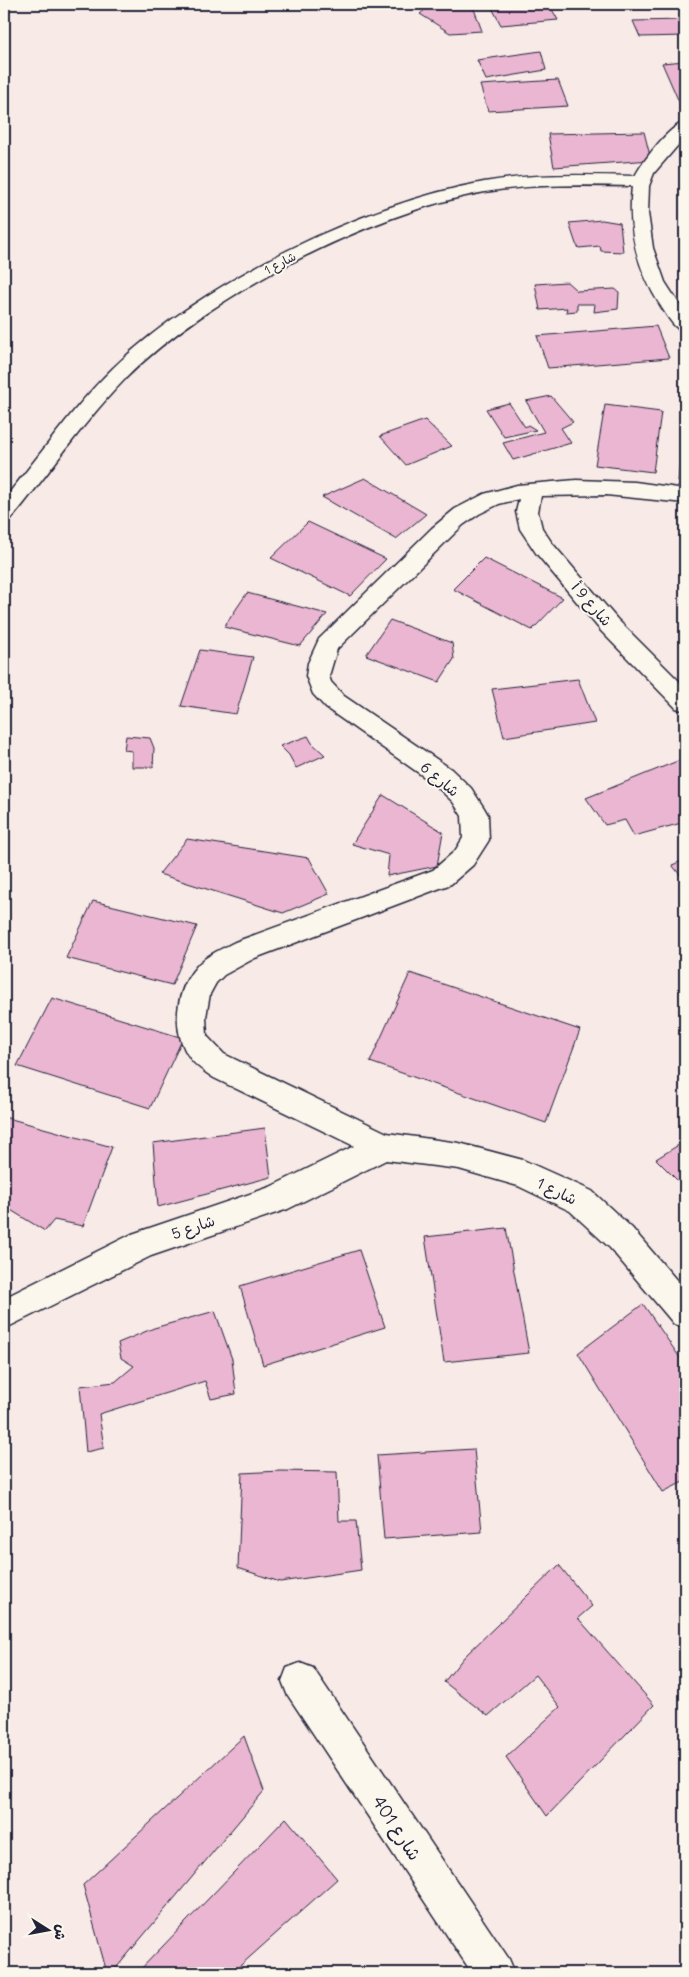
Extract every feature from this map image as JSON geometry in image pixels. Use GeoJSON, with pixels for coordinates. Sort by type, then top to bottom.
{"type":"FeatureCollection","features":[{"type":"Feature","properties":{"kind":"street"},"geometry":{"type":"LineString","coordinates":[[685,127],[661,153],[642,181],[638,206],[640,234],[648,262],[661,291],[685,326]]}},
{"type":"Feature","properties":{"kind":"street","name":"شارع 1"},"geometry":{"type":"LineString","coordinates":[[4,513],[98,396],[138,355],[181,322],[280,263],[381,215],[419,202],[466,191],[560,180],[642,181]]}},
{"type":"Feature","properties":{"kind":"street","name":"شارع 6"},"geometry":{"type":"LineString","coordinates":[[384,1146],[224,1069],[206,1058],[191,1033],[190,1023],[195,992],[207,974],[222,961],[245,950],[442,877],[464,858],[476,840],[475,815],[462,795],[442,776],[334,702],[322,690],[317,681],[316,668],[327,645],[445,529],[472,508],[494,499],[531,491],[589,487],[685,496]]}},
{"type":"Feature","properties":{"kind":"street","name":"شارع 9 أ"},"geometry":{"type":"LineString","coordinates":[[531,491],[527,512],[531,529],[544,548],[609,625],[685,702]]}},
{"type":"Feature","properties":{"kind":"street","name":"شارع 1"},"geometry":{"type":"LineString","coordinates":[[384,1146],[459,1156],[523,1174],[581,1201],[621,1238],[685,1313]]}},
{"type":"Feature","properties":{"kind":"street","name":"شارع 5"},"geometry":{"type":"LineString","coordinates":[[4,1314],[143,1244],[276,1199],[384,1146]]}},
{"type":"Feature","properties":{"kind":"street","name":"شارع 401"},"geometry":{"type":"LineString","coordinates":[[300,1681],[495,1973]]}},
{"type":"Feature","properties":{"kind":"building"},"geometry":{"type":"Polygon","coordinates":[[[431,4],[456,4],[474,9],[482,31],[450,33],[420,14],[431,4]]]}},
{"type":"Feature","properties":{"kind":"building"},"geometry":{"type":"Polygon","coordinates":[[[490,4],[549,4],[558,20],[501,25],[490,4]]]}},
{"type":"Feature","properties":{"kind":"building"},"geometry":{"type":"Polygon","coordinates":[[[685,20],[685,36],[640,37],[633,21],[685,20]]]}},
{"type":"Feature","properties":{"kind":"building"},"geometry":{"type":"Polygon","coordinates":[[[541,51],[546,70],[486,80],[477,60],[541,51]]]}},
{"type":"Feature","properties":{"kind":"building"},"geometry":{"type":"Polygon","coordinates":[[[685,61],[685,109],[683,111],[662,63],[685,61]]]}},
{"type":"Feature","properties":{"kind":"building"},"geometry":{"type":"Polygon","coordinates":[[[558,80],[568,106],[488,111],[480,85],[558,80]]]}},
{"type":"Feature","properties":{"kind":"building"},"geometry":{"type":"Polygon","coordinates":[[[644,132],[651,160],[554,167],[548,134],[644,132]]]}},
{"type":"Feature","properties":{"kind":"building"},"geometry":{"type":"Polygon","coordinates":[[[602,220],[620,223],[623,252],[601,251],[600,246],[579,248],[576,244],[569,223],[602,220]]]}},
{"type":"Feature","properties":{"kind":"building"},"geometry":{"type":"Polygon","coordinates":[[[567,282],[577,291],[615,289],[619,292],[618,309],[594,312],[595,304],[577,304],[577,311],[566,312],[567,308],[540,310],[535,284],[567,282]]]}},
{"type":"Feature","properties":{"kind":"building"},"geometry":{"type":"Polygon","coordinates":[[[656,326],[669,358],[548,368],[537,336],[656,326]]]}},
{"type":"Feature","properties":{"kind":"building"},"geometry":{"type":"Polygon","coordinates":[[[551,396],[573,422],[561,428],[571,443],[513,460],[503,443],[544,432],[526,401],[551,396]]]}},
{"type":"Feature","properties":{"kind":"building"},"geometry":{"type":"Polygon","coordinates":[[[509,403],[525,427],[528,425],[536,430],[504,437],[486,409],[509,403]]]}},
{"type":"Feature","properties":{"kind":"building"},"geometry":{"type":"Polygon","coordinates":[[[685,404],[685,482],[678,482],[685,404]]]}},
{"type":"Feature","properties":{"kind":"building"},"geometry":{"type":"Polygon","coordinates":[[[605,405],[661,412],[653,472],[595,465],[605,405]]]}},
{"type":"Feature","properties":{"kind":"building"},"geometry":{"type":"Polygon","coordinates":[[[425,420],[452,446],[406,465],[380,436],[425,420]]]}},
{"type":"Feature","properties":{"kind":"building"},"geometry":{"type":"Polygon","coordinates":[[[365,478],[426,514],[396,539],[322,497],[365,478]]]}},
{"type":"Feature","properties":{"kind":"building"},"geometry":{"type":"Polygon","coordinates":[[[308,522],[386,559],[350,596],[271,558],[308,522]]]}},
{"type":"Feature","properties":{"kind":"building"},"geometry":{"type":"Polygon","coordinates":[[[484,558],[563,598],[532,630],[453,589],[484,558]]]}},
{"type":"Feature","properties":{"kind":"building"},"geometry":{"type":"Polygon","coordinates":[[[247,593],[327,614],[300,646],[224,627],[247,593]]]}},
{"type":"Feature","properties":{"kind":"building"},"geometry":{"type":"Polygon","coordinates":[[[390,620],[452,643],[454,659],[439,682],[366,655],[390,620]]]}},
{"type":"Feature","properties":{"kind":"building"},"geometry":{"type":"Polygon","coordinates":[[[200,650],[253,657],[236,714],[181,706],[200,650]]]}},
{"type":"Feature","properties":{"kind":"building"},"geometry":{"type":"Polygon","coordinates":[[[578,679],[595,723],[504,737],[492,689],[578,679]]]}},
{"type":"Feature","properties":{"kind":"building"},"geometry":{"type":"Polygon","coordinates":[[[126,736],[150,738],[154,748],[153,767],[132,767],[132,751],[124,750],[126,736]]]}},
{"type":"Feature","properties":{"kind":"building"},"geometry":{"type":"Polygon","coordinates":[[[308,736],[312,743],[325,755],[296,768],[289,755],[280,746],[308,736]]]}},
{"type":"Feature","properties":{"kind":"building"},"geometry":{"type":"Polygon","coordinates":[[[685,758],[685,822],[634,836],[625,820],[605,825],[586,798],[685,758]]]}},
{"type":"Feature","properties":{"kind":"building"},"geometry":{"type":"Polygon","coordinates":[[[383,795],[443,832],[437,866],[387,876],[389,855],[352,844],[383,795]]]}},
{"type":"Feature","properties":{"kind":"building"},"geometry":{"type":"Polygon","coordinates":[[[187,839],[309,858],[329,894],[283,913],[159,874],[187,839]]]}},
{"type":"Feature","properties":{"kind":"building"},"geometry":{"type":"Polygon","coordinates":[[[685,860],[685,881],[672,865],[685,860]]]}},
{"type":"Feature","properties":{"kind":"building"},"geometry":{"type":"Polygon","coordinates":[[[93,901],[197,926],[172,985],[66,958],[93,901]]]}},
{"type":"Feature","properties":{"kind":"building"},"geometry":{"type":"Polygon","coordinates":[[[410,973],[580,1030],[546,1123],[370,1062],[410,973]]]}},
{"type":"Feature","properties":{"kind":"building"},"geometry":{"type":"Polygon","coordinates":[[[52,998],[183,1038],[150,1108],[17,1066],[52,998]]]}},
{"type":"Feature","properties":{"kind":"building"},"geometry":{"type":"Polygon","coordinates":[[[4,1117],[112,1147],[83,1226],[54,1220],[45,1231],[4,1206],[4,1117]]]}},
{"type":"Feature","properties":{"kind":"building"},"geometry":{"type":"Polygon","coordinates":[[[265,1128],[271,1177],[158,1207],[153,1143],[265,1128]]]}},
{"type":"Feature","properties":{"kind":"building"},"geometry":{"type":"Polygon","coordinates":[[[685,1141],[685,1188],[656,1159],[685,1141]]]}},
{"type":"Feature","properties":{"kind":"building"},"geometry":{"type":"Polygon","coordinates":[[[506,1228],[529,1353],[444,1362],[425,1237],[506,1228]]]}},
{"type":"Feature","properties":{"kind":"building"},"geometry":{"type":"Polygon","coordinates":[[[359,1250],[385,1327],[263,1365],[240,1286],[359,1250]]]}},
{"type":"Feature","properties":{"kind":"building"},"geometry":{"type":"Polygon","coordinates":[[[643,1304],[685,1365],[685,1481],[663,1492],[578,1353],[643,1304]]]}},
{"type":"Feature","properties":{"kind":"building"},"geometry":{"type":"Polygon","coordinates":[[[215,1311],[232,1359],[236,1394],[211,1399],[205,1381],[99,1414],[104,1448],[86,1452],[80,1386],[115,1382],[134,1366],[121,1358],[118,1343],[154,1328],[215,1311]]]}},
{"type":"Feature","properties":{"kind":"building"},"geometry":{"type":"Polygon","coordinates":[[[474,1449],[482,1532],[384,1539],[377,1455],[474,1449]]]}},
{"type":"Feature","properties":{"kind":"building"},"geometry":{"type":"Polygon","coordinates":[[[280,1471],[337,1472],[339,1521],[356,1521],[361,1570],[280,1582],[238,1568],[242,1473],[280,1471]]]}},
{"type":"Feature","properties":{"kind":"building"},"geometry":{"type":"Polygon","coordinates":[[[559,1565],[592,1606],[578,1618],[654,1705],[547,1816],[506,1757],[560,1707],[535,1675],[488,1716],[444,1682],[464,1657],[559,1565]]]}},
{"type":"Feature","properties":{"kind":"building"},"geometry":{"type":"Polygon","coordinates":[[[244,1736],[264,1791],[112,1973],[107,1973],[83,1885],[244,1736]]]}},
{"type":"Feature","properties":{"kind":"building"},"geometry":{"type":"Polygon","coordinates":[[[286,1818],[337,1879],[232,1973],[137,1973],[286,1818]]]}}]}
